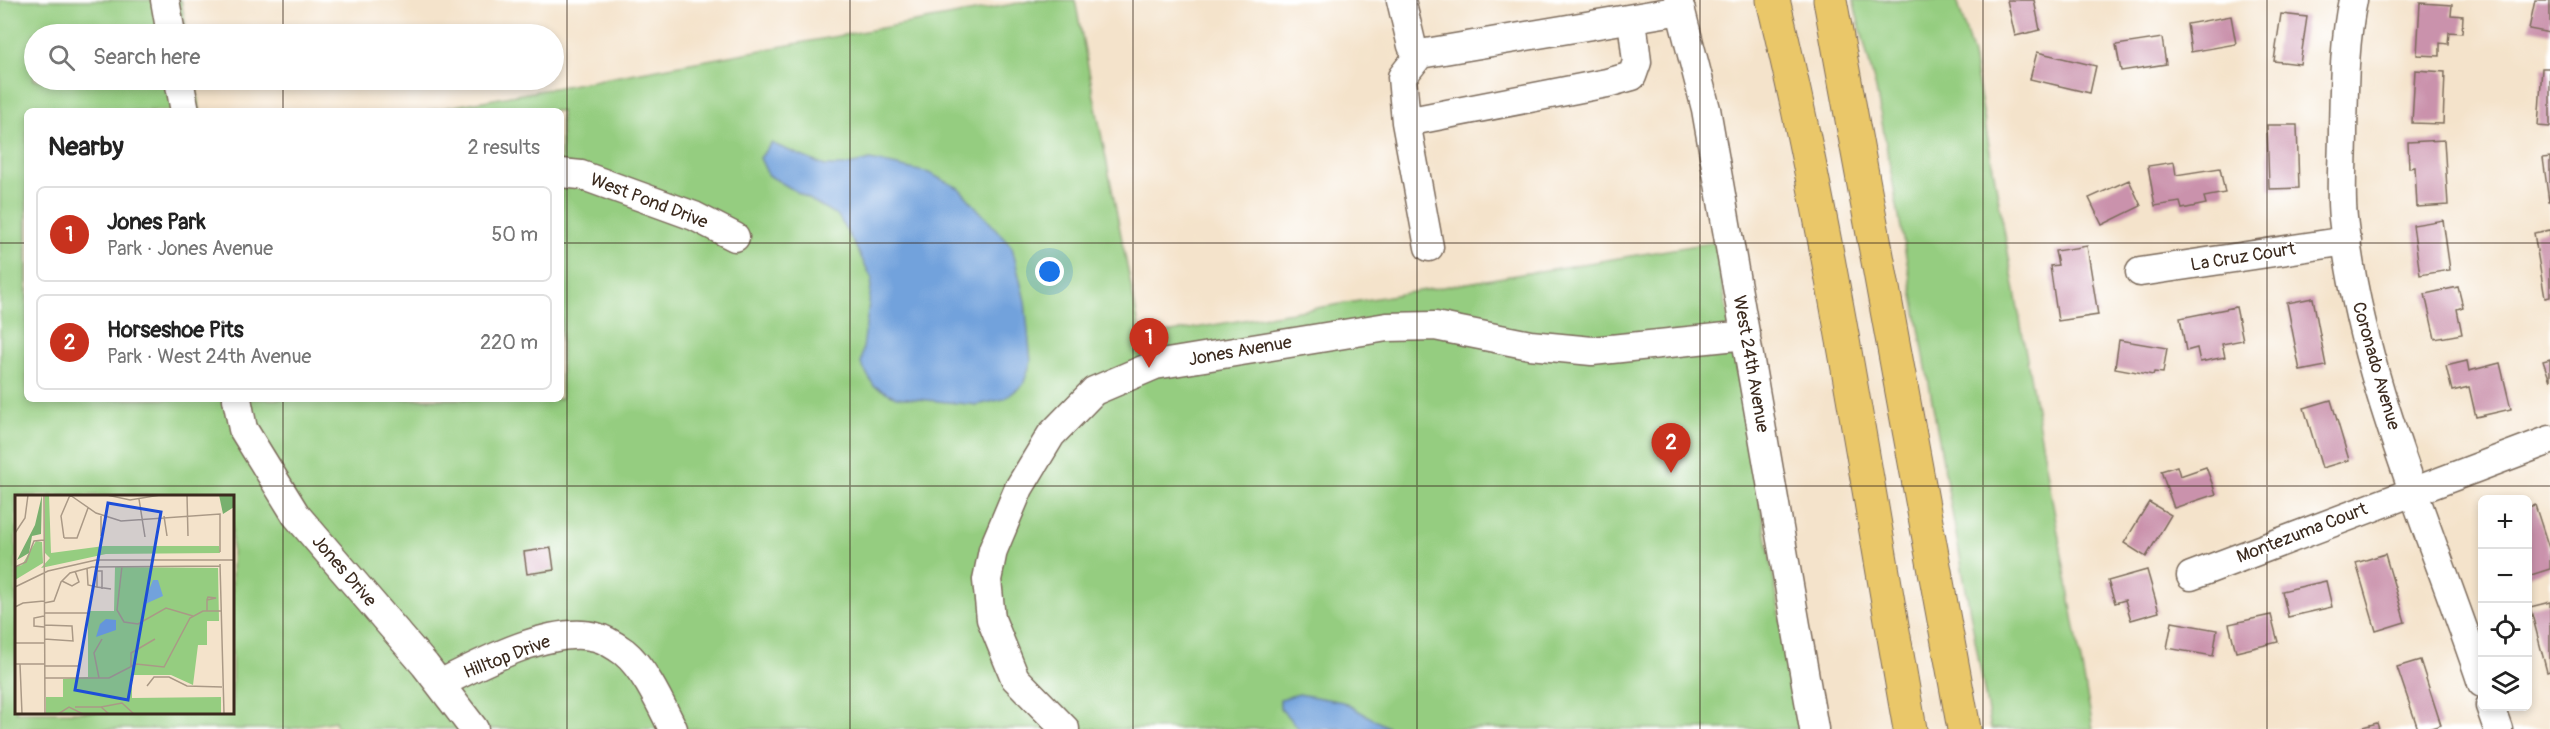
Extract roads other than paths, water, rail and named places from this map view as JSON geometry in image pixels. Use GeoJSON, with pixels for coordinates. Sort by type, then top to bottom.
{"type":"FeatureCollection","features":[{"type":"Feature","properties":{"kind":"highway"},"geometry":{"type":"LineString","coordinates":[[1773,0],[1794,88],[1822,230],[1910,729]]}},
{"type":"Feature","properties":{"kind":"highway"},"geometry":{"type":"LineString","coordinates":[[1830,0],[1964,729]]}},
{"type":"Feature","properties":{"kind":"street"},"geometry":{"type":"LineString","coordinates":[[165,0],[169,24]]}},
{"type":"Feature","properties":{"kind":"street"},"geometry":{"type":"LineString","coordinates":[[1401,0],[1412,46],[1420,54]]}},
{"type":"Feature","properties":{"kind":"street","name":"Coronado Avenue"},"geometry":{"type":"LineString","coordinates":[[2354,0],[2349,19],[2343,101],[2343,216],[2362,330],[2412,491],[2478,672]]}},
{"type":"Feature","properties":{"kind":"street"},"geometry":{"type":"LineString","coordinates":[[1429,247],[1406,122],[1402,77],[1420,54],[1632,19],[1680,5]]}},
{"type":"Feature","properties":{"kind":"street","name":"West 24th Avenue"},"geometry":{"type":"LineString","coordinates":[[1680,5],[1706,109],[1814,729]]}},
{"type":"Feature","properties":{"kind":"street"},"geometry":{"type":"LineString","coordinates":[[1406,122],[1607,83],[1632,76],[1637,62],[1632,19]]}},
{"type":"Feature","properties":{"kind":"street"},"geometry":{"type":"LineString","coordinates":[[181,90],[184,108]]}},
{"type":"Feature","properties":{"kind":"street","name":"West Pond Drive"},"geometry":{"type":"LineString","coordinates":[[564,173],[581,175],[694,216],[735,237]]}},
{"type":"Feature","properties":{"kind":"street","name":"La Cruz Court"},"geometry":{"type":"LineString","coordinates":[[2140,272],[2347,241]]}},
{"type":"Feature","properties":{"kind":"street","name":"Jones Avenue"},"geometry":{"type":"LineString","coordinates":[[1065,729],[1016,678],[991,620],[987,580],[993,550],[1019,488],[1052,435],[1094,391],[1155,365],[1387,327],[1435,326],[1530,345],[1592,351],[1746,335]]}},
{"type":"Feature","properties":{"kind":"street","name":"Jones Drive"},"geometry":{"type":"LineString","coordinates":[[238,402],[243,429],[296,515],[440,684],[474,729]]}},
{"type":"Feature","properties":{"kind":"street","name":"Montezuma Court"},"geometry":{"type":"LineString","coordinates":[[2191,576],[2550,440]]}},
{"type":"Feature","properties":{"kind":"street","name":"Hilltop Drive"},"geometry":{"type":"LineString","coordinates":[[440,684],[479,664],[525,646],[567,635],[596,637],[624,652],[656,692],[673,729]]}},
{"type":"Feature","properties":{"kind":"street"},"geometry":{"type":"LineString","coordinates":[[2492,711],[2498,729]]}},
{"type":"Feature","properties":{"kind":"water"},"geometry":{"type":"Polygon","coordinates":[[[771,143],[825,166],[844,166],[870,160],[929,173],[959,188],[1012,247],[1025,301],[1031,362],[1023,385],[1004,399],[977,405],[896,397],[874,386],[861,364],[872,279],[838,216],[768,175],[760,158],[771,143]]]}},
{"type":"Feature","properties":{"kind":"water"},"geometry":{"type":"Polygon","coordinates":[[[1299,694],[1343,702],[1391,729],[1299,729],[1280,708],[1280,699],[1299,694]]]}},
{"type":"Feature","properties":{"kind":"place","name":"Jones Park"},"geometry":{"type":"Point","coordinates":[1149,368]}},
{"type":"Feature","properties":{"kind":"place","name":"Horseshoe Pits"},"geometry":{"type":"Point","coordinates":[1671,473]}}]}
